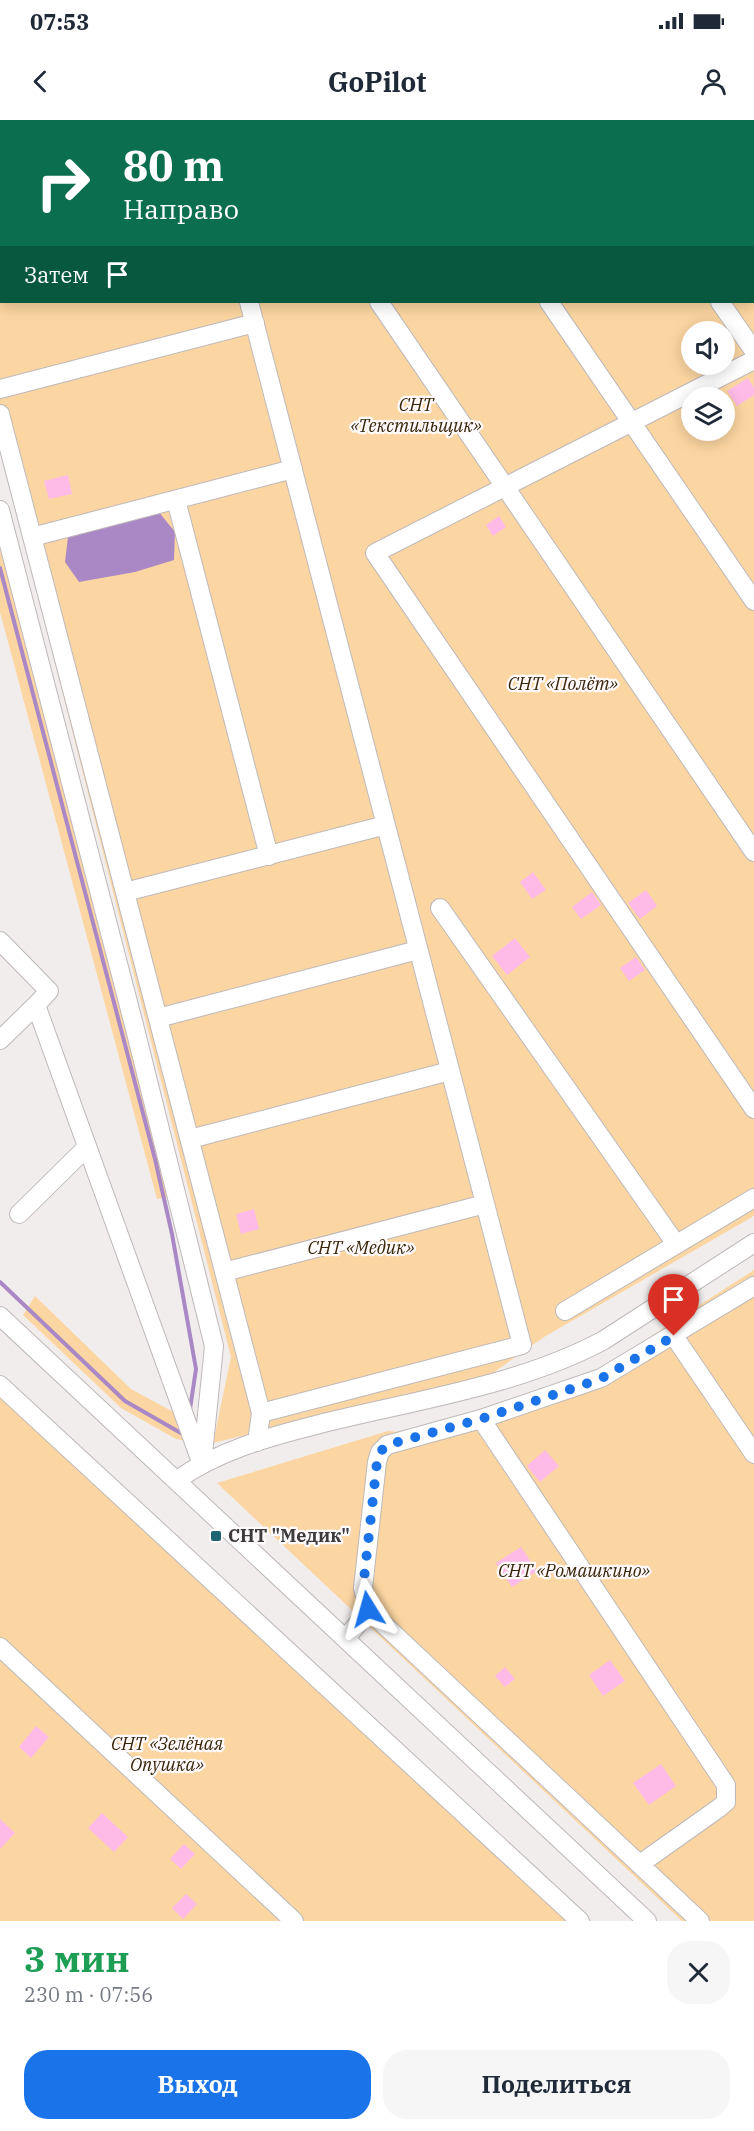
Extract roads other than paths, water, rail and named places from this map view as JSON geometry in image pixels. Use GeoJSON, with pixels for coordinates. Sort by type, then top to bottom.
{"type":"FeatureCollection","features":[{"type":"Feature","properties":{"kind":"street"},"geometry":{"type":"LineString","coordinates":[[249,303],[522,1345],[261,1413]]}},
{"type":"Feature","properties":{"kind":"street"},"geometry":{"type":"LineString","coordinates":[[380,303],[754,852]]}},
{"type":"Feature","properties":{"kind":"street"},"geometry":{"type":"LineString","coordinates":[[550,303],[754,602]]}},
{"type":"Feature","properties":{"kind":"street"},"geometry":{"type":"LineString","coordinates":[[721,303],[754,351]]}},
{"type":"Feature","properties":{"kind":"street"},"geometry":{"type":"LineString","coordinates":[[0,389],[255,323]]}},
{"type":"Feature","properties":{"kind":"street"},"geometry":{"type":"LineString","coordinates":[[754,360],[375,554],[754,1108]]}},
{"type":"Feature","properties":{"kind":"street"},"geometry":{"type":"LineString","coordinates":[[0,414],[261,1413],[256,1442]]}},
{"type":"Feature","properties":{"kind":"street"},"geometry":{"type":"LineString","coordinates":[[32,537],[292,469]]}},
{"type":"Feature","properties":{"kind":"street"},"geometry":{"type":"LineString","coordinates":[[176,500],[269,856]]}},
{"type":"Feature","properties":{"kind":"street"},"geometry":{"type":"LineString","coordinates":[[0,510],[134,1025],[214,1346],[202,1464]]}},
{"type":"Feature","properties":{"kind":"street"},"geometry":{"type":"LineString","coordinates":[[125,892],[386,825]]}},
{"type":"Feature","properties":{"kind":"street"},"geometry":{"type":"LineString","coordinates":[[441,908],[676,1244]]}},
{"type":"Feature","properties":{"kind":"street"},"geometry":{"type":"LineString","coordinates":[[0,941],[49,991],[0,1040]]}},
{"type":"Feature","properties":{"kind":"street"},"geometry":{"type":"LineString","coordinates":[[158,1018],[418,950]]}},
{"type":"Feature","properties":{"kind":"street"},"geometry":{"type":"LineString","coordinates":[[36,1005],[202,1464]]}},
{"type":"Feature","properties":{"kind":"street"},"geometry":{"type":"LineString","coordinates":[[190,1139],[450,1071]]}},
{"type":"Feature","properties":{"kind":"street"},"geometry":{"type":"LineString","coordinates":[[19,1214],[87,1147]]}},
{"type":"Feature","properties":{"kind":"street"},"geometry":{"type":"LineString","coordinates":[[565,1311],[754,1198]]}},
{"type":"Feature","properties":{"kind":"street"},"geometry":{"type":"LineString","coordinates":[[224,1272],[485,1204]]}},
{"type":"Feature","properties":{"kind":"street"},"geometry":{"type":"LineString","coordinates":[[177,1480],[202,1464],[256,1442],[327,1422],[490,1383],[559,1362],[604,1340],[754,1243]]}},
{"type":"Feature","properties":{"kind":"street"},"geometry":{"type":"LineString","coordinates":[[700,1921],[368,1609],[363,1588],[377,1462],[380,1452],[387,1445],[481,1419],[602,1378],[754,1286]]}},
{"type":"Feature","properties":{"kind":"street"},"geometry":{"type":"LineString","coordinates":[[0,1316],[647,1921]]}},
{"type":"Feature","properties":{"kind":"street"},"geometry":{"type":"LineString","coordinates":[[674,1336],[754,1454]]}},
{"type":"Feature","properties":{"kind":"street"},"geometry":{"type":"LineString","coordinates":[[0,1385],[580,1921]]}},
{"type":"Feature","properties":{"kind":"street"},"geometry":{"type":"LineString","coordinates":[[481,1419],[726,1785],[726,1802],[640,1864]]}},
{"type":"Feature","properties":{"kind":"street"},"geometry":{"type":"LineString","coordinates":[[346,1638],[368,1609]]}},
{"type":"Feature","properties":{"kind":"street"},"geometry":{"type":"LineString","coordinates":[[0,1647],[294,1921]]}},
{"type":"Feature","properties":{"kind":"waterway"},"geometry":{"type":"LineString","coordinates":[[0,568],[155,1159],[172,1234],[196,1369],[190,1409]]}},
{"type":"Feature","properties":{"kind":"waterway"},"geometry":{"type":"LineString","coordinates":[[0,1282],[125,1401],[186,1436]]}},
{"type":"Feature","properties":{"kind":"place","name":"СНТ \"Медик\""},"geometry":{"type":"Point","coordinates":[216,1536]}},
{"type":"Feature","properties":{"kind":"park label","name":"СНТ «Текстильщик»"},"geometry":{"type":"Point","coordinates":[416,415]}},
{"type":"Feature","properties":{"kind":"park label","name":"СНТ «Полёт»"},"geometry":{"type":"Point","coordinates":[563,684]}},
{"type":"Feature","properties":{"kind":"park label","name":"СНТ «Медик»"},"geometry":{"type":"Point","coordinates":[361,1248]}},
{"type":"Feature","properties":{"kind":"park label","name":"СНТ «Ромашкино»"},"geometry":{"type":"Point","coordinates":[574,1571]}},
{"type":"Feature","properties":{"kind":"park label","name":"СНТ «Зелёная Опушка»"},"geometry":{"type":"Point","coordinates":[167,1754]}}]}
